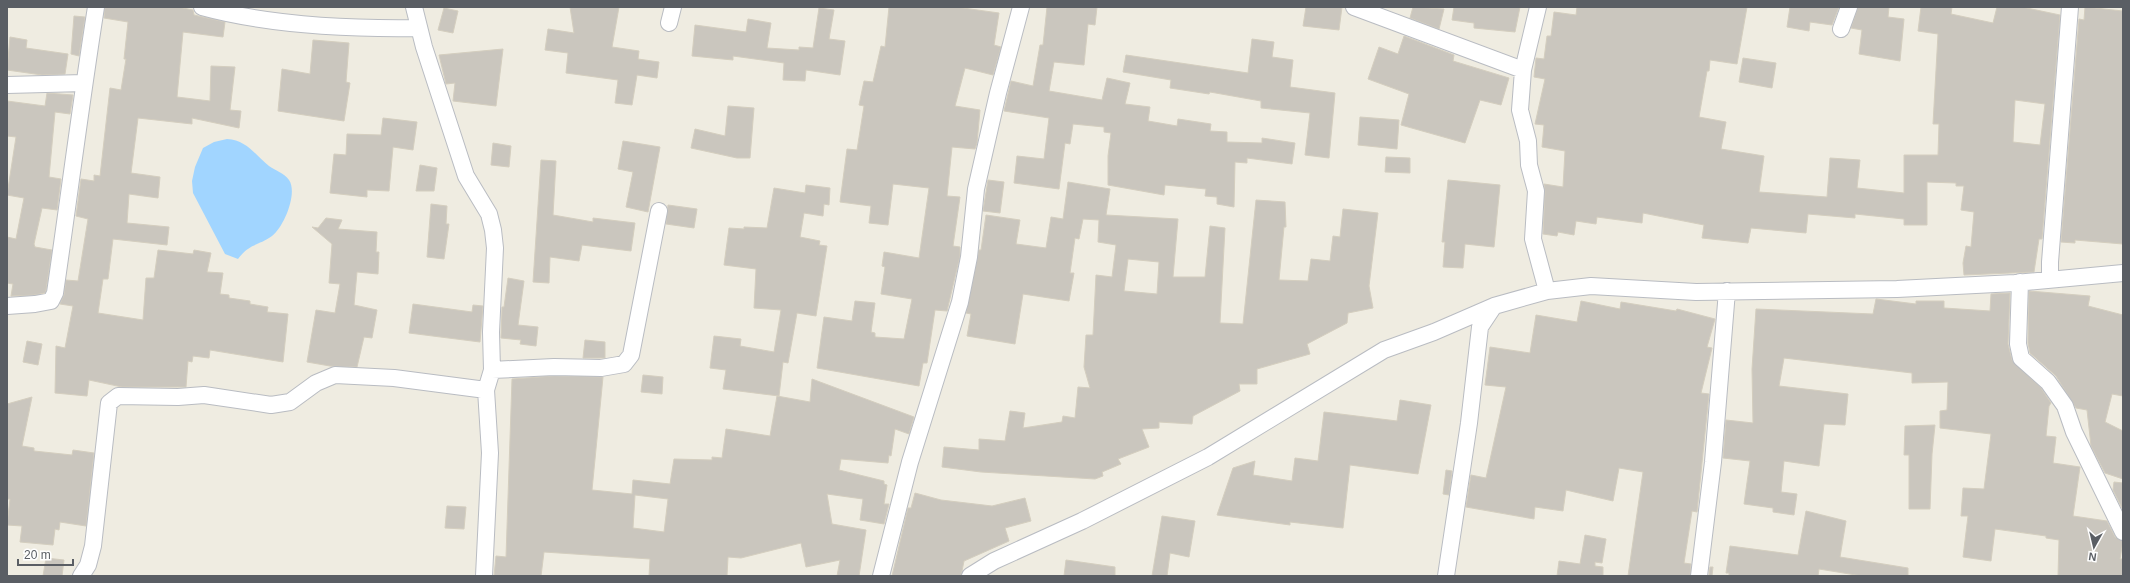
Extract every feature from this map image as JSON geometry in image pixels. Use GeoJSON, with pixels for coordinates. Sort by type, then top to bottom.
{"type":"FeatureCollection","features":[{"type":"Feature","properties":{"kind":"street"},"geometry":{"type":"LineString","coordinates":[[7,306],[51,301],[56,293],[84,83],[96,7]]}},
{"type":"Feature","properties":{"kind":"street"},"geometry":{"type":"LineString","coordinates":[[414,7],[439,97],[466,176],[489,214],[493,230],[495,248],[491,332],[492,370],[486,390],[490,453],[484,576]]}},
{"type":"Feature","properties":{"kind":"street"},"geometry":{"type":"LineString","coordinates":[[669,23],[673,7]]}},
{"type":"Feature","properties":{"kind":"street"},"geometry":{"type":"LineString","coordinates":[[881,576],[910,462],[960,302],[969,257],[976,189],[998,93],[1021,7]]}},
{"type":"Feature","properties":{"kind":"street"},"geometry":{"type":"LineString","coordinates":[[1354,7],[1523,70]]}},
{"type":"Feature","properties":{"kind":"street"},"geometry":{"type":"LineString","coordinates":[[1538,7],[1523,70],[1520,110],[1528,141],[1529,165],[1536,191],[1532,239],[1548,290]]}},
{"type":"Feature","properties":{"kind":"street"},"geometry":{"type":"LineString","coordinates":[[1841,29],[1849,7]]}},
{"type":"Feature","properties":{"kind":"street"},"geometry":{"type":"LineString","coordinates":[[2050,280],[2050,262],[2070,7]]}},
{"type":"Feature","properties":{"kind":"street"},"geometry":{"type":"LineString","coordinates":[[209,8],[270,19],[306,23],[390,28],[419,28]]}},
{"type":"Feature","properties":{"kind":"street"},"geometry":{"type":"LineString","coordinates":[[7,85],[84,83]]}},
{"type":"Feature","properties":{"kind":"street"},"geometry":{"type":"LineString","coordinates":[[492,370],[600,368],[624,364],[631,355],[659,211]]}},
{"type":"Feature","properties":{"kind":"street"},"geometry":{"type":"LineString","coordinates":[[970,576],[994,561],[1082,521],[1208,458],[1384,350],[1434,332],[1494,306],[1548,290],[1591,286],[1727,291],[1897,289],[2050,280],[2123,273]]}},
{"type":"Feature","properties":{"kind":"street"},"geometry":{"type":"LineString","coordinates":[[2020,282],[2018,344],[2021,358],[2048,382],[2065,406],[2074,432],[2123,532]]}},
{"type":"Feature","properties":{"kind":"street"},"geometry":{"type":"LineString","coordinates":[[1699,576],[1714,454],[1727,291]]}},
{"type":"Feature","properties":{"kind":"street"},"geometry":{"type":"LineString","coordinates":[[1446,576],[1469,424],[1480,327],[1494,306]]}},
{"type":"Feature","properties":{"kind":"street"},"geometry":{"type":"LineString","coordinates":[[81,576],[88,565],[93,546],[109,403],[118,396],[178,398],[204,395],[271,405],[290,402],[316,383],[335,375],[394,378],[486,390]]}},
{"type":"Feature","properties":{"kind":"water"},"geometry":{"type":"Polygon","coordinates":[[[227,139],[240,142],[245,145],[269,166],[285,176],[289,180],[292,193],[285,218],[277,232],[246,250],[238,259],[225,254],[193,193],[192,181],[195,167],[203,148],[214,142],[227,139]]]}},
{"type":"Feature","properties":{"kind":"building"},"geometry":{"type":"Polygon","coordinates":[[[105,7],[178,7],[193,10],[194,15],[225,22],[223,37],[183,32],[177,97],[210,101],[211,66],[235,67],[230,110],[241,111],[239,128],[192,118],[192,124],[138,118],[131,173],[160,177],[158,198],[129,194],[127,223],[169,227],[167,245],[113,239],[108,279],[103,279],[98,313],[143,320],[146,278],[154,278],[158,250],[193,254],[194,250],[211,253],[207,272],[223,273],[220,294],[229,295],[229,298],[250,301],[250,304],[268,307],[267,312],[288,314],[283,362],[210,350],[209,358],[193,356],[192,362],[188,361],[186,387],[122,387],[89,380],[87,396],[55,393],[56,346],[65,348],[73,306],[60,304],[64,295],[66,280],[78,281],[88,219],[76,216],[81,179],[94,181],[94,175],[100,176],[110,88],[121,90],[126,59],[124,59],[128,22],[104,18],[105,7]]]}},
{"type":"Feature","properties":{"kind":"building"},"geometry":{"type":"Polygon","coordinates":[[[570,7],[619,7],[612,47],[639,51],[638,59],[659,62],[657,78],[637,75],[632,105],[615,103],[618,80],[566,73],[568,53],[545,50],[548,29],[574,33],[570,7]]]}},
{"type":"Feature","properties":{"kind":"building"},"geometry":{"type":"Polygon","coordinates":[[[889,7],[956,7],[999,13],[994,45],[1001,47],[993,75],[965,68],[955,106],[980,110],[977,143],[975,149],[952,147],[947,196],[960,197],[953,246],[960,247],[960,256],[947,311],[935,310],[927,363],[923,363],[919,386],[817,368],[824,317],[852,321],[855,301],[875,303],[871,332],[875,333],[875,337],[904,339],[912,299],[881,294],[885,267],[882,266],[884,252],[919,258],[929,188],[893,184],[888,225],[869,223],[871,206],[840,202],[847,149],[857,150],[864,106],[859,105],[864,81],[873,82],[881,46],[885,47],[889,7]]]}},
{"type":"Feature","properties":{"kind":"building"},"geometry":{"type":"Polygon","coordinates":[[[1047,7],[1097,7],[1095,25],[1088,24],[1084,65],[1054,62],[1049,91],[1102,100],[1107,78],[1130,83],[1125,104],[1150,107],[1148,121],[1177,126],[1178,119],[1211,124],[1210,131],[1227,132],[1227,142],[1262,143],[1262,138],[1295,143],[1292,164],[1247,158],[1247,163],[1235,162],[1234,207],[1217,204],[1217,197],[1205,196],[1206,189],[1165,185],[1164,195],[1108,185],[1108,156],[1111,133],[1104,132],[1104,127],[1073,124],[1070,144],[1065,143],[1059,189],[1014,183],[1017,156],[1044,159],[1049,118],[1004,111],[1011,81],[1033,86],[1040,45],[1043,45],[1047,7]]]}},
{"type":"Feature","properties":{"kind":"building"},"geometry":{"type":"Polygon","coordinates":[[[1306,7],[1342,7],[1339,30],[1303,26],[1306,7]]]}},
{"type":"Feature","properties":{"kind":"building"},"geometry":{"type":"Polygon","coordinates":[[[1413,7],[1444,9],[1439,29],[1410,18],[1413,7]]]}},
{"type":"Feature","properties":{"kind":"building"},"geometry":{"type":"Polygon","coordinates":[[[1454,7],[1520,7],[1515,32],[1474,28],[1474,23],[1452,20],[1454,7]]]}},
{"type":"Feature","properties":{"kind":"building"},"geometry":{"type":"Polygon","coordinates":[[[1577,7],[1747,7],[1737,64],[1710,60],[1699,117],[1726,122],[1721,149],[1764,156],[1759,192],[1827,197],[1830,158],[1860,160],[1857,188],[1904,193],[1904,155],[1938,155],[1939,124],[1933,124],[1938,34],[1918,31],[1921,7],[1952,7],[1951,14],[1993,23],[1997,7],[2022,7],[2060,15],[2042,239],[2039,239],[2034,272],[1964,275],[1963,263],[1966,246],[1971,247],[1974,212],[1961,210],[1964,186],[1956,186],[1956,183],[1927,182],[1927,225],[1904,225],[1904,219],[1855,214],[1855,218],[1808,214],[1806,233],[1751,228],[1748,243],[1702,238],[1704,225],[1643,213],[1642,223],[1597,217],[1596,224],[1576,221],[1574,235],[1558,232],[1557,236],[1543,234],[1544,184],[1563,187],[1565,151],[1542,147],[1544,125],[1535,124],[1545,79],[1534,77],[1536,58],[1544,59],[1547,36],[1551,36],[1554,12],[1576,15],[1577,7]],[[2015,100],[2013,142],[2040,145],[2045,104],[2015,100]]]}},
{"type":"Feature","properties":{"kind":"building"},"geometry":{"type":"Polygon","coordinates":[[[1790,7],[1839,7],[1832,25],[1810,22],[1809,31],[1787,27],[1790,7]]]}},
{"type":"Feature","properties":{"kind":"building"},"geometry":{"type":"Polygon","coordinates":[[[1858,7],[1889,7],[1888,17],[1904,19],[1900,61],[1859,54],[1862,30],[1851,28],[1858,7]]]}},
{"type":"Feature","properties":{"kind":"building"},"geometry":{"type":"Polygon","coordinates":[[[2085,7],[2123,11],[2123,244],[2075,240],[2075,243],[2061,242],[2079,19],[2084,20],[2085,7]]]}},
{"type":"Feature","properties":{"kind":"building"},"geometry":{"type":"Polygon","coordinates":[[[444,8],[458,11],[453,33],[438,30],[444,8]]]}},
{"type":"Feature","properties":{"kind":"building"},"geometry":{"type":"Polygon","coordinates":[[[819,8],[834,10],[829,39],[845,41],[840,75],[806,70],[805,81],[783,80],[784,63],[733,56],[733,60],[692,56],[695,25],[746,32],[748,19],[771,23],[767,48],[799,50],[799,47],[813,48],[819,8]]]}},
{"type":"Feature","properties":{"kind":"building"},"geometry":{"type":"Polygon","coordinates":[[[74,16],[85,17],[79,56],[71,54],[74,16]]]}},
{"type":"Feature","properties":{"kind":"building"},"geometry":{"type":"Polygon","coordinates":[[[1404,36],[1454,55],[1453,61],[1509,78],[1501,105],[1480,100],[1465,143],[1401,125],[1409,94],[1368,79],[1379,47],[1398,54],[1404,36]]]}},
{"type":"Feature","properties":{"kind":"building"},"geometry":{"type":"Polygon","coordinates":[[[10,37],[27,40],[26,48],[68,54],[65,74],[42,75],[7,70],[10,37]]]}},
{"type":"Feature","properties":{"kind":"building"},"geometry":{"type":"Polygon","coordinates":[[[1252,39],[1274,42],[1272,57],[1293,60],[1290,87],[1335,93],[1329,158],[1305,155],[1310,113],[1261,108],[1261,101],[1210,92],[1209,94],[1170,88],[1171,80],[1123,72],[1126,55],[1248,73],[1252,39]]]}},
{"type":"Feature","properties":{"kind":"building"},"geometry":{"type":"Polygon","coordinates":[[[313,40],[349,43],[346,82],[350,83],[344,121],[278,111],[282,69],[310,74],[313,40]]]}},
{"type":"Feature","properties":{"kind":"building"},"geometry":{"type":"Polygon","coordinates":[[[503,49],[496,106],[453,101],[455,83],[446,84],[439,55],[503,49]]]}},
{"type":"Feature","properties":{"kind":"building"},"geometry":{"type":"Polygon","coordinates":[[[1743,58],[1776,63],[1772,88],[1739,82],[1743,58]]]}},
{"type":"Feature","properties":{"kind":"building"},"geometry":{"type":"Polygon","coordinates":[[[47,93],[73,95],[70,114],[55,112],[49,177],[61,179],[57,210],[42,208],[34,244],[35,247],[52,250],[46,290],[45,293],[34,295],[11,296],[13,284],[7,283],[7,237],[16,239],[24,198],[7,195],[16,137],[7,136],[7,101],[45,106],[47,93]]]}},
{"type":"Feature","properties":{"kind":"building"},"geometry":{"type":"Polygon","coordinates":[[[728,106],[754,108],[750,158],[737,158],[691,148],[695,129],[725,136],[728,106]]]}},
{"type":"Feature","properties":{"kind":"building"},"geometry":{"type":"Polygon","coordinates":[[[1360,117],[1399,120],[1397,149],[1358,145],[1360,117]]]}},
{"type":"Feature","properties":{"kind":"building"},"geometry":{"type":"Polygon","coordinates":[[[383,118],[417,122],[413,150],[393,147],[389,191],[367,190],[367,197],[330,193],[334,154],[346,155],[347,134],[381,135],[383,118]]]}},
{"type":"Feature","properties":{"kind":"building"},"geometry":{"type":"Polygon","coordinates":[[[623,141],[660,147],[648,212],[626,207],[633,172],[618,169],[623,141]]]}},
{"type":"Feature","properties":{"kind":"building"},"geometry":{"type":"Polygon","coordinates":[[[493,143],[511,146],[509,167],[491,165],[493,143]]]}},
{"type":"Feature","properties":{"kind":"building"},"geometry":{"type":"Polygon","coordinates":[[[1386,157],[1410,158],[1410,173],[1385,172],[1386,157]]]}},
{"type":"Feature","properties":{"kind":"building"},"geometry":{"type":"Polygon","coordinates":[[[541,160],[556,161],[553,215],[593,222],[593,218],[635,223],[631,251],[582,245],[579,261],[550,257],[549,283],[533,282],[541,160]]]}},
{"type":"Feature","properties":{"kind":"building"},"geometry":{"type":"Polygon","coordinates":[[[420,165],[437,168],[434,191],[416,191],[420,165]]]}},
{"type":"Feature","properties":{"kind":"building"},"geometry":{"type":"Polygon","coordinates":[[[988,180],[1004,182],[1000,213],[983,211],[988,180]]]}},
{"type":"Feature","properties":{"kind":"building"},"geometry":{"type":"Polygon","coordinates":[[[1448,180],[1500,185],[1494,247],[1465,244],[1463,268],[1443,267],[1445,242],[1442,242],[1448,180]]]}},
{"type":"Feature","properties":{"kind":"building"},"geometry":{"type":"Polygon","coordinates":[[[1068,182],[1110,189],[1106,215],[1178,219],[1173,277],[1205,277],[1210,226],[1225,228],[1220,323],[1243,324],[1256,200],[1285,202],[1286,227],[1284,227],[1279,280],[1308,281],[1311,259],[1330,261],[1333,236],[1340,237],[1343,209],[1378,213],[1369,286],[1373,308],[1348,313],[1347,323],[1307,344],[1310,354],[1257,369],[1257,384],[1239,384],[1240,391],[1193,416],[1192,424],[1159,422],[1159,428],[1142,429],[1149,447],[1118,459],[1121,464],[1102,472],[1103,476],[1095,479],[981,472],[942,467],[944,447],[979,450],[979,439],[1005,441],[1010,411],[1025,413],[1023,428],[1062,422],[1063,416],[1075,418],[1078,387],[1090,388],[1084,367],[1086,335],[1093,335],[1096,275],[1112,277],[1116,245],[1098,242],[1099,220],[1083,219],[1079,239],[1075,238],[1070,273],[1074,273],[1069,301],[1023,294],[1015,344],[967,336],[971,314],[966,313],[979,250],[981,250],[986,215],[1020,220],[1016,244],[1046,248],[1051,217],[1063,219],[1068,182]],[[1128,259],[1124,291],[1157,294],[1159,262],[1128,259]]]}},
{"type":"Feature","properties":{"kind":"building"},"geometry":{"type":"Polygon","coordinates":[[[806,185],[830,188],[829,205],[824,204],[823,216],[804,213],[800,237],[820,241],[819,245],[827,246],[816,316],[797,313],[788,363],[783,362],[779,396],[723,389],[726,370],[710,368],[714,336],[741,339],[740,346],[774,352],[781,310],[754,308],[756,269],[724,265],[729,228],[767,228],[774,188],[805,193],[806,185]]]}},
{"type":"Feature","properties":{"kind":"building"},"geometry":{"type":"Polygon","coordinates":[[[431,204],[447,206],[446,224],[449,224],[444,259],[427,257],[431,204]]]}},
{"type":"Feature","properties":{"kind":"building"},"geometry":{"type":"Polygon","coordinates":[[[668,205],[697,209],[694,228],[666,224],[668,205]]]}},
{"type":"Feature","properties":{"kind":"building"},"geometry":{"type":"Polygon","coordinates":[[[326,218],[342,220],[338,229],[377,232],[376,252],[379,252],[378,274],[357,272],[354,305],[377,310],[372,338],[364,337],[357,367],[330,366],[307,362],[316,310],[335,313],[340,284],[329,283],[332,244],[312,227],[318,228],[326,218]]]}},
{"type":"Feature","properties":{"kind":"building"},"geometry":{"type":"Polygon","coordinates":[[[508,278],[524,281],[518,325],[538,327],[536,346],[520,344],[521,340],[501,338],[502,307],[504,307],[508,278]]]}},
{"type":"Feature","properties":{"kind":"building"},"geometry":{"type":"Polygon","coordinates":[[[2029,291],[2090,296],[2088,306],[2123,315],[2123,396],[2112,394],[2105,422],[2123,431],[2123,479],[2105,473],[2091,446],[2087,410],[2076,408],[2056,376],[2030,353],[2028,343],[2029,291]]]}},
{"type":"Feature","properties":{"kind":"building"},"geometry":{"type":"Polygon","coordinates":[[[2010,293],[2008,344],[2012,360],[2041,388],[2051,403],[2049,406],[2046,436],[2056,437],[2053,463],[2080,467],[2073,516],[2107,521],[2115,537],[2123,541],[2120,559],[2123,559],[2123,576],[2058,576],[2059,540],[2046,538],[2046,536],[1995,529],[1991,561],[1963,557],[1968,516],[1961,516],[1963,488],[1984,489],[1991,434],[1940,428],[1940,411],[1947,410],[1948,382],[1912,383],[1912,373],[1784,358],[1779,386],[1848,394],[1845,425],[1824,424],[1819,466],[1784,461],[1781,492],[1797,494],[1794,515],[1773,512],[1773,508],[1744,504],[1750,461],[1723,458],[1726,420],[1753,423],[1752,369],[1756,309],[1873,314],[1876,299],[1916,304],[1916,301],[1944,301],[1944,308],[1990,311],[1991,294],[2010,293]]]}},
{"type":"Feature","properties":{"kind":"building"},"geometry":{"type":"Polygon","coordinates":[[[1581,301],[1620,309],[1621,302],[1676,311],[1677,309],[1715,319],[1707,347],[1712,348],[1701,393],[1709,394],[1697,512],[1692,511],[1684,563],[1691,564],[1690,576],[1628,576],[1643,472],[1619,468],[1613,501],[1566,490],[1563,511],[1535,507],[1534,519],[1466,507],[1471,475],[1486,478],[1506,387],[1485,385],[1490,347],[1530,353],[1536,315],[1577,322],[1581,301]]]}},
{"type":"Feature","properties":{"kind":"building"},"geometry":{"type":"Polygon","coordinates":[[[413,304],[472,312],[473,305],[483,306],[480,342],[409,333],[413,304]]]}},
{"type":"Feature","properties":{"kind":"building"},"geometry":{"type":"Polygon","coordinates":[[[585,340],[605,342],[605,358],[583,358],[585,340]]]}},
{"type":"Feature","properties":{"kind":"building"},"geometry":{"type":"Polygon","coordinates":[[[27,341],[42,344],[38,365],[23,362],[27,341]]]}},
{"type":"Feature","properties":{"kind":"building"},"geometry":{"type":"Polygon","coordinates":[[[643,375],[663,377],[662,394],[641,392],[643,375]]]}},
{"type":"Feature","properties":{"kind":"building"},"geometry":{"type":"Polygon","coordinates":[[[554,376],[603,377],[592,490],[632,494],[633,480],[670,484],[674,459],[712,460],[712,457],[722,458],[726,429],[770,436],[777,396],[810,402],[812,379],[914,417],[909,434],[895,429],[891,456],[889,455],[888,463],[841,459],[839,470],[884,481],[884,484],[887,485],[884,504],[889,504],[884,524],[860,520],[863,499],[827,494],[832,524],[866,530],[859,576],[837,576],[840,560],[806,567],[801,543],[741,558],[728,557],[727,576],[649,576],[650,559],[544,552],[541,576],[494,576],[496,556],[506,557],[512,379],[554,376]],[[635,495],[633,528],[664,532],[668,499],[635,495]]]}},
{"type":"Feature","properties":{"kind":"building"},"geometry":{"type":"Polygon","coordinates":[[[32,397],[22,446],[34,448],[34,451],[72,455],[73,450],[94,453],[86,526],[60,522],[59,530],[55,529],[53,545],[20,542],[22,526],[7,525],[10,499],[7,499],[7,404],[32,397]]]}},
{"type":"Feature","properties":{"kind":"building"},"geometry":{"type":"Polygon","coordinates":[[[1400,400],[1431,405],[1418,474],[1350,465],[1343,528],[1290,522],[1290,525],[1217,515],[1233,468],[1255,461],[1253,475],[1292,481],[1295,458],[1318,461],[1324,412],[1397,421],[1400,400]]]}},
{"type":"Feature","properties":{"kind":"building"},"geometry":{"type":"Polygon","coordinates":[[[1935,425],[1932,454],[1930,509],[1909,509],[1909,455],[1904,455],[1905,426],[1935,425]]]}},
{"type":"Feature","properties":{"kind":"building"},"geometry":{"type":"Polygon","coordinates":[[[1446,470],[1452,471],[1449,495],[1443,494],[1446,470]]]}},
{"type":"Feature","properties":{"kind":"building"},"geometry":{"type":"Polygon","coordinates":[[[2114,482],[2123,483],[2123,510],[2113,490],[2114,482]]]}},
{"type":"Feature","properties":{"kind":"building"},"geometry":{"type":"Polygon","coordinates":[[[915,493],[941,500],[992,506],[1025,498],[1031,521],[1005,528],[1009,541],[964,561],[961,576],[892,576],[908,508],[911,508],[915,493]]]}},
{"type":"Feature","properties":{"kind":"building"},"geometry":{"type":"Polygon","coordinates":[[[447,506],[466,507],[464,529],[445,528],[447,506]]]}},
{"type":"Feature","properties":{"kind":"building"},"geometry":{"type":"Polygon","coordinates":[[[1806,511],[1846,521],[1840,557],[1908,568],[1908,576],[1862,576],[1819,569],[1818,576],[1729,576],[1729,573],[1726,573],[1730,546],[1798,555],[1806,511]]]}},
{"type":"Feature","properties":{"kind":"building"},"geometry":{"type":"Polygon","coordinates":[[[1162,516],[1195,521],[1189,557],[1170,553],[1167,576],[1152,576],[1162,516]]]}},
{"type":"Feature","properties":{"kind":"building"},"geometry":{"type":"Polygon","coordinates":[[[1585,535],[1606,539],[1602,563],[1595,562],[1595,566],[1603,567],[1603,576],[1557,576],[1559,561],[1580,564],[1585,535]]]}},
{"type":"Feature","properties":{"kind":"building"},"geometry":{"type":"Polygon","coordinates":[[[46,558],[64,560],[62,576],[43,576],[46,558]]]}},
{"type":"Feature","properties":{"kind":"building"},"geometry":{"type":"Polygon","coordinates":[[[1066,560],[1115,567],[1115,576],[1064,576],[1066,560]]]}},
{"type":"Feature","properties":{"kind":"building"},"geometry":{"type":"Polygon","coordinates":[[[1710,567],[1713,567],[1712,576],[1709,576],[1710,567]]]}}]}
